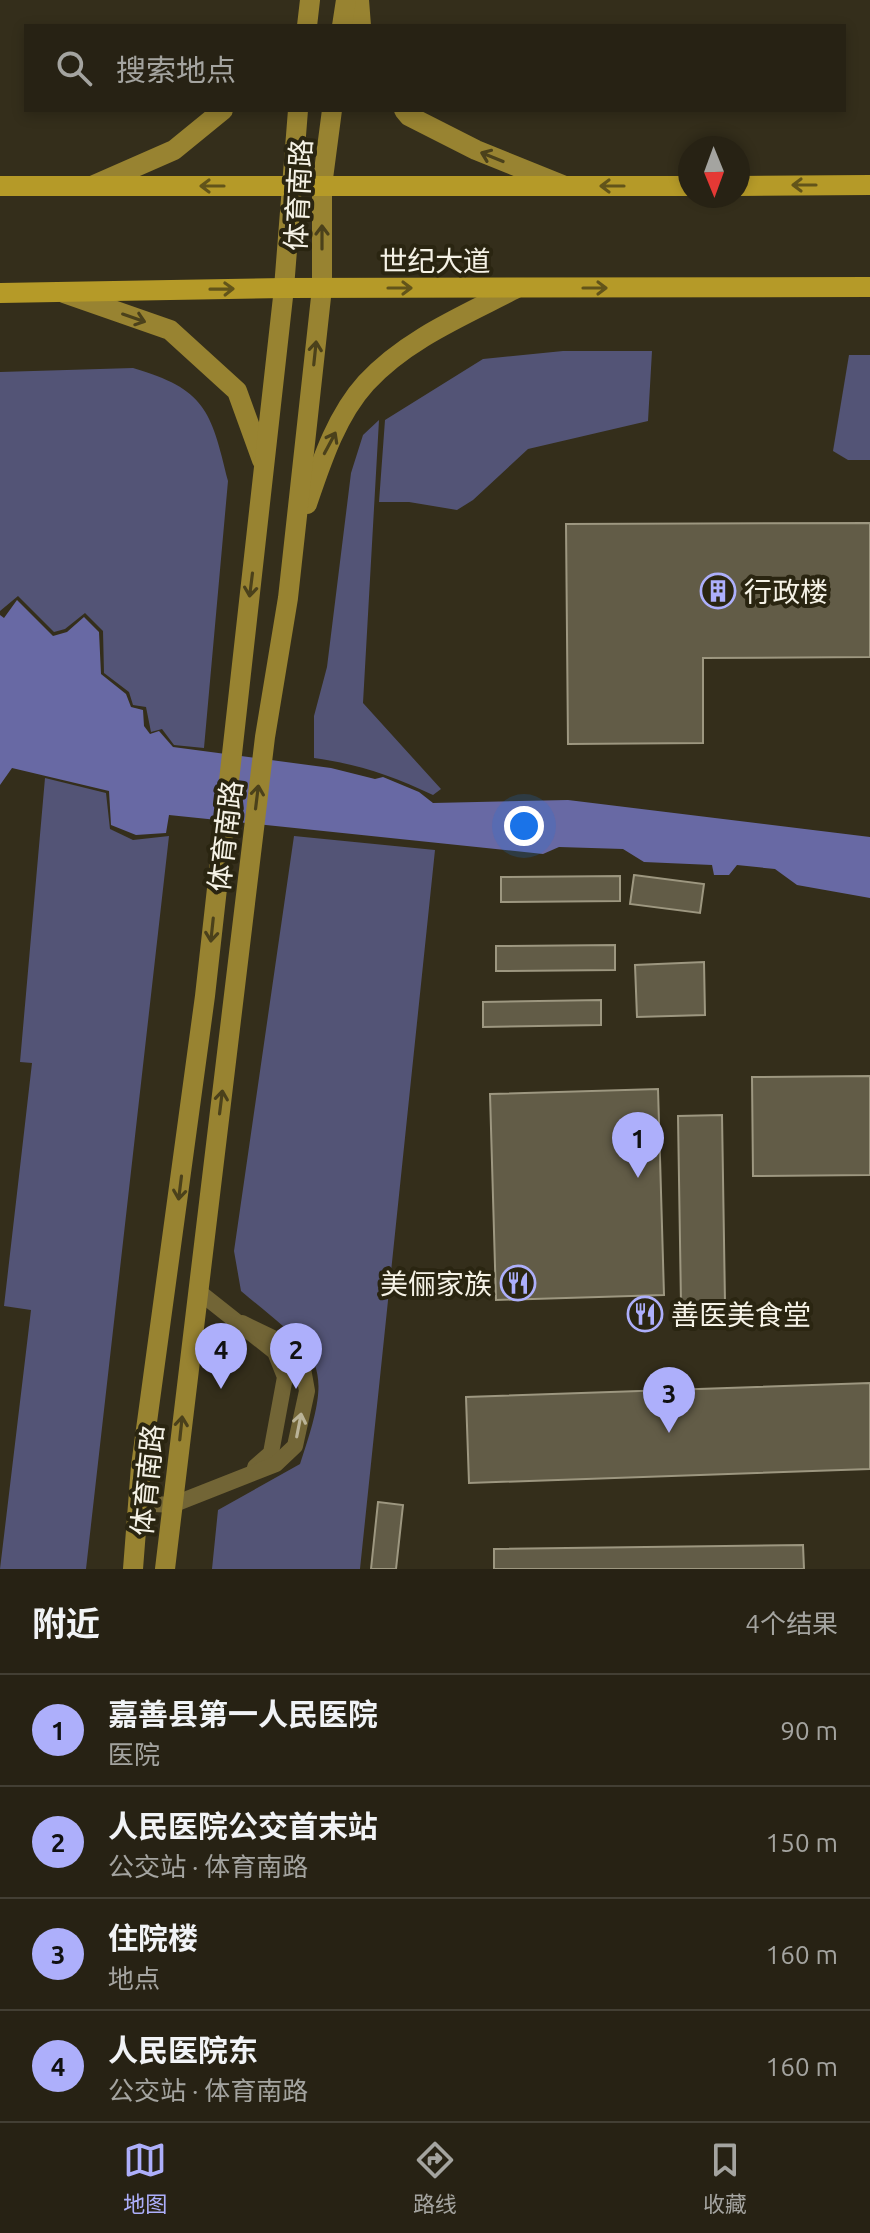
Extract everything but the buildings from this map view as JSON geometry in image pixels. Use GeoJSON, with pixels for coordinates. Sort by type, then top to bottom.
{"type":"FeatureCollection","features":[{"type":"Feature","properties":{"kind":"main road"},"geometry":{"type":"LineString","coordinates":[[342,24],[346,0]]}},
{"type":"Feature","properties":{"kind":"main road"},"geometry":{"type":"LineString","coordinates":[[359,0],[361,24]]}},
{"type":"Feature","properties":{"kind":"main road"},"geometry":{"type":"LineString","coordinates":[[92,186],[174,150],[221,112]]}},
{"type":"Feature","properties":{"kind":"main road","name":"体育南路"},"geometry":{"type":"LineString","coordinates":[[133,1569],[138,1503],[221,853],[284,288],[298,112]]}},
{"type":"Feature","properties":{"kind":"main road","name":"体育南路"},"geometry":{"type":"LineString","coordinates":[[165,1569],[265,737],[294,542],[322,288],[322,186],[332,112]]}},
{"type":"Feature","properties":{"kind":"main road"},"geometry":{"type":"LineString","coordinates":[[406,112],[476,150],[565,186]]}},
{"type":"Feature","properties":{"kind":"main road"},"geometry":{"type":"LineString","coordinates":[[750,186],[870,185]]}},
{"type":"Feature","properties":{"kind":"main road"},"geometry":{"type":"LineString","coordinates":[[0,186],[678,186]]}},
{"type":"Feature","properties":{"kind":"main road","name":"世纪大道"},"geometry":{"type":"LineString","coordinates":[[0,293],[284,288],[870,287]]}},
{"type":"Feature","properties":{"kind":"main road"},"geometry":{"type":"LineString","coordinates":[[294,542],[326,448],[365,384],[415,341],[517,288]]}},
{"type":"Feature","properties":{"kind":"main road"},"geometry":{"type":"LineString","coordinates":[[60,292],[170,330],[237,391],[263,462],[260,508]]}},
{"type":"Feature","properties":{"kind":"lane"},"geometry":{"type":"LineString","coordinates":[[198,1291],[275,1352],[285,1377],[271,1453],[241,1478]]}},
{"type":"Feature","properties":{"kind":"lane"},"geometry":{"type":"LineString","coordinates":[[138,1503],[172,1505],[276,1464],[295,1446],[307,1391],[302,1363],[275,1339],[242,1323]]}},
{"type":"Feature","properties":{"kind":"shaded area"},"geometry":{"type":"Polygon","coordinates":[[[563,351],[652,351],[648,421],[528,449],[473,500],[457,510],[409,502],[379,502],[385,420],[483,359],[563,351]]]}},
{"type":"Feature","properties":{"kind":"shaded area"},"geometry":{"type":"Polygon","coordinates":[[[849,355],[870,355],[870,460],[848,460],[833,451],[849,355]]]}},
{"type":"Feature","properties":{"kind":"shaded area"},"geometry":{"type":"Polygon","coordinates":[[[133,368],[176,385],[201,406],[216,436],[228,481],[204,748],[174,745],[162,729],[151,732],[146,707],[133,705],[129,692],[104,673],[103,631],[85,613],[65,629],[54,632],[18,596],[0,611],[0,372],[133,368]]]}},
{"type":"Feature","properties":{"kind":"shaded area"},"geometry":{"type":"Polygon","coordinates":[[[379,420],[363,703],[441,789],[433,795],[375,772],[314,758],[314,716],[327,667],[351,473],[363,435],[379,420]]]}},
{"type":"Feature","properties":{"kind":"shaded area"},"geometry":{"type":"Polygon","coordinates":[[[17,600],[53,636],[67,632],[84,617],[99,632],[101,674],[126,694],[131,707],[143,710],[144,726],[150,734],[159,731],[173,747],[331,768],[375,779],[383,777],[419,792],[433,803],[568,800],[870,837],[870,898],[797,885],[775,869],[737,865],[729,875],[714,875],[712,865],[644,862],[623,849],[559,847],[543,854],[169,815],[166,833],[136,835],[111,825],[109,791],[12,768],[0,785],[0,615],[4,618],[17,600]]]}},
{"type":"Feature","properties":{"kind":"shaded area"},"geometry":{"type":"Polygon","coordinates":[[[45,778],[106,793],[110,829],[133,840],[169,836],[86,1569],[0,1569],[31,1310],[4,1306],[32,1063],[20,1062],[45,778]]]}},
{"type":"Feature","properties":{"kind":"shaded area"},"geometry":{"type":"Polygon","coordinates":[[[294,836],[435,850],[360,1569],[212,1569],[218,1510],[300,1464],[317,1402],[318,1380],[314,1363],[289,1331],[241,1291],[234,1251],[294,836]]]}},
{"type":"Feature","properties":{"kind":"place","name":"行政楼"},"geometry":{"type":"Point","coordinates":[718,591]}},
{"type":"Feature","properties":{"kind":"place","name":"嘉善县第一人民医院"},"geometry":{"type":"Point","coordinates":[638,1178]}},
{"type":"Feature","properties":{"kind":"place","name":"美俪家族"},"geometry":{"type":"Point","coordinates":[518,1283]}},
{"type":"Feature","properties":{"kind":"place","name":"善医美食堂"},"geometry":{"type":"Point","coordinates":[645,1314]}},
{"type":"Feature","properties":{"kind":"place","name":"人民医院东"},"geometry":{"type":"Point","coordinates":[221,1389]}},
{"type":"Feature","properties":{"kind":"place","name":"人民医院公交首末站"},"geometry":{"type":"Point","coordinates":[296,1389]}},
{"type":"Feature","properties":{"kind":"place","name":"住院楼"},"geometry":{"type":"Point","coordinates":[669,1433]}}]}
